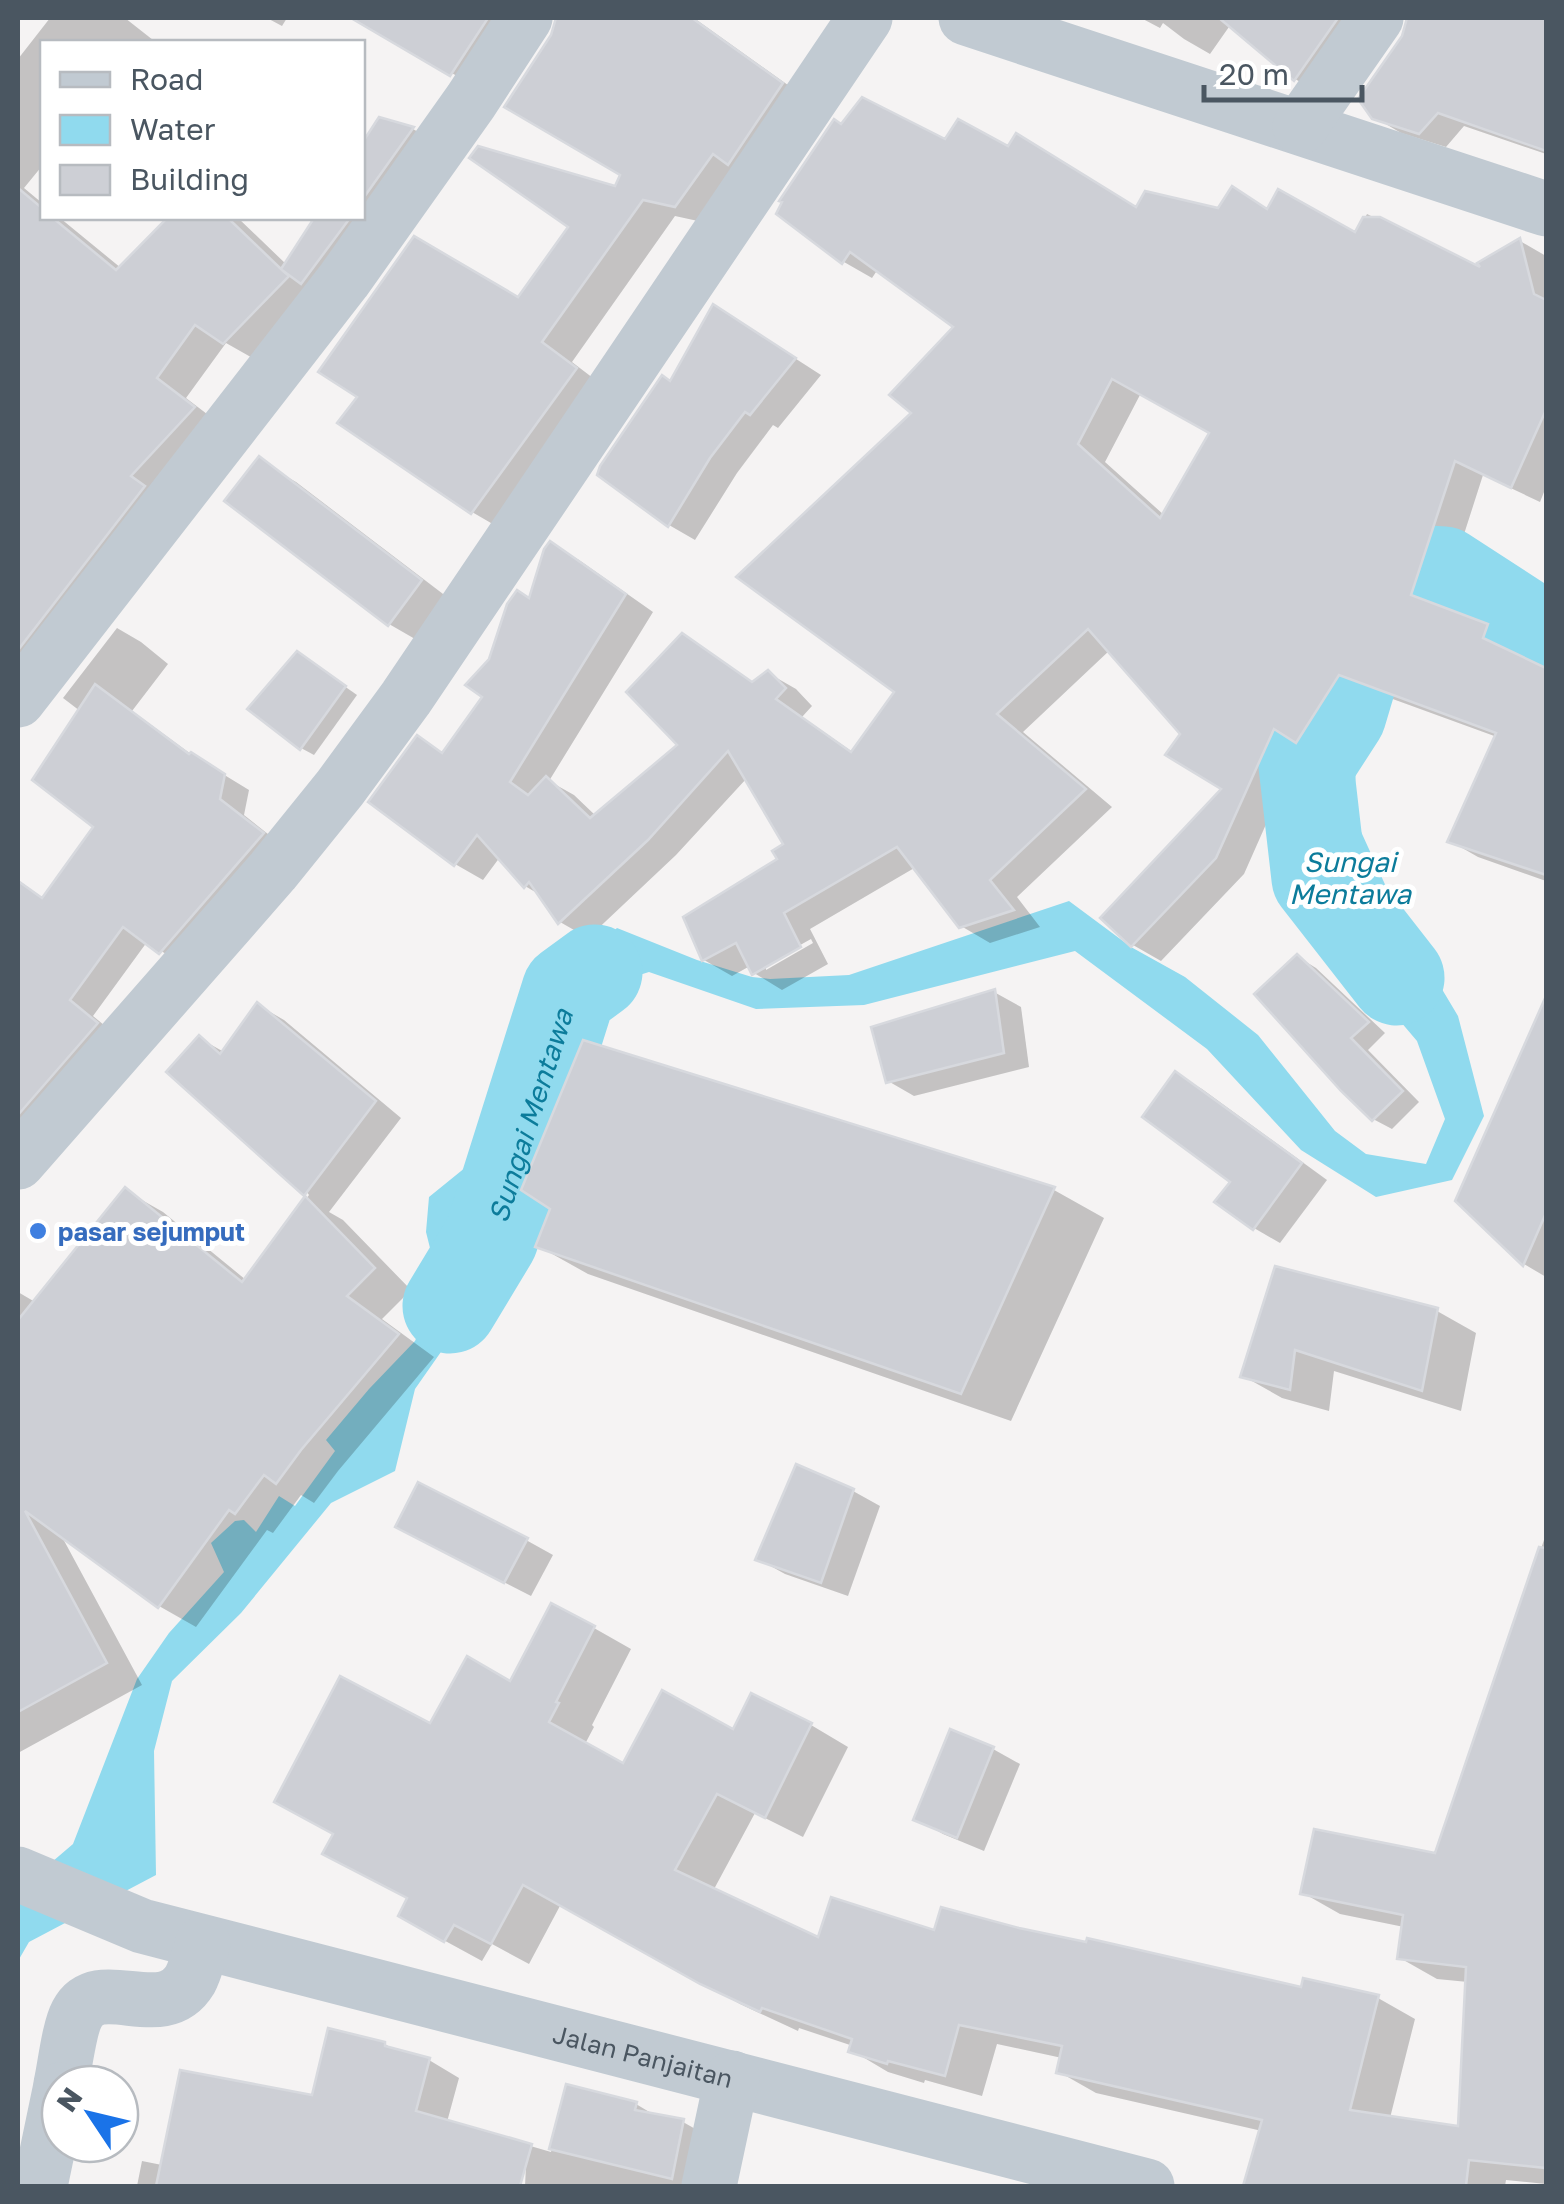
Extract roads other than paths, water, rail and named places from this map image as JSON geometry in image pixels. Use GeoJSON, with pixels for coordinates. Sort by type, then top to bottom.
{"type":"FeatureCollection","features":[{"type":"Feature","properties":{"kind":"street"},"geometry":{"type":"LineString","coordinates":[[18,700],[344,280],[471,102],[525,18]]}},
{"type":"Feature","properties":{"kind":"street"},"geometry":{"type":"LineString","coordinates":[[27,1135],[273,872],[340,788],[406,698],[865,18]]}},
{"type":"Feature","properties":{"kind":"street"},"geometry":{"type":"LineString","coordinates":[[966,18],[1546,209]]}},
{"type":"Feature","properties":{"kind":"street"},"geometry":{"type":"LineString","coordinates":[[1300,126],[1376,18]]}},
{"type":"Feature","properties":{"kind":"street","name":"Jalan Panjaitan"},"geometry":{"type":"LineString","coordinates":[[18,1874],[142,1926],[1147,2186]]}},
{"type":"Feature","properties":{"kind":"street"},"geometry":{"type":"LineString","coordinates":[[66,2064],[75,2016],[88,2000],[100,1996],[164,2000],[180,1992],[190,1980],[204,1942]]}},
{"type":"Feature","properties":{"kind":"street"},"geometry":{"type":"LineString","coordinates":[[710,2186],[732,2078]]}},
{"type":"Feature","properties":{"kind":"water","name":"Sungai Mentawa"},"geometry":{"type":"Polygon","coordinates":[[[1397,555],[1444,559],[1546,625],[1546,657],[1509,623],[1454,594],[1417,586],[1401,594],[1366,682],[1359,723],[1353,814],[1403,924],[1458,1016],[1484,1116],[1452,1180],[1376,1197],[1301,1150],[1207,1049],[1075,951],[864,1005],[756,1009],[649,972],[595,989],[565,1031],[552,1097],[513,1064],[541,995],[617,928],[752,977],[849,975],[1069,901],[1131,947],[1185,977],[1258,1035],[1335,1131],[1366,1154],[1426,1164],[1445,1119],[1417,1041],[1383,1001],[1319,882],[1306,765],[1322,719],[1340,631],[1397,555]]]}},
{"type":"Feature","properties":{"kind":"water","name":"Sungai Mentawa"},"geometry":{"type":"Polygon","coordinates":[[[466,1167],[541,1214],[524,1250],[533,1256],[504,1291],[471,1309],[415,1389],[395,1471],[331,1503],[241,1613],[172,1681],[154,1751],[156,1875],[29,1942],[18,1961],[18,1891],[73,1844],[137,1679],[169,1633],[224,1572],[211,1543],[235,1521],[244,1520],[256,1532],[279,1496],[295,1506],[335,1451],[326,1440],[415,1341],[439,1284],[426,1232],[429,1197],[466,1167]]]}},
{"type":"Feature","properties":{"kind":"waterway","name":"Sungai Mentawa"},"geometry":{"type":"LineString","coordinates":[[1397,978],[1319,878],[1306,765],[1339,714],[1362,637],[1384,590],[1411,572],[1443,574],[1546,641]]}},
{"type":"Feature","properties":{"kind":"waterway","name":"Sungai Mentawa"},"geometry":{"type":"LineString","coordinates":[[450,1306],[491,1238],[569,991],[595,972]]}},
{"type":"Feature","properties":{"kind":"place","name":"pasar sejumput"},"geometry":{"type":"Point","coordinates":[38,1231]}}]}
